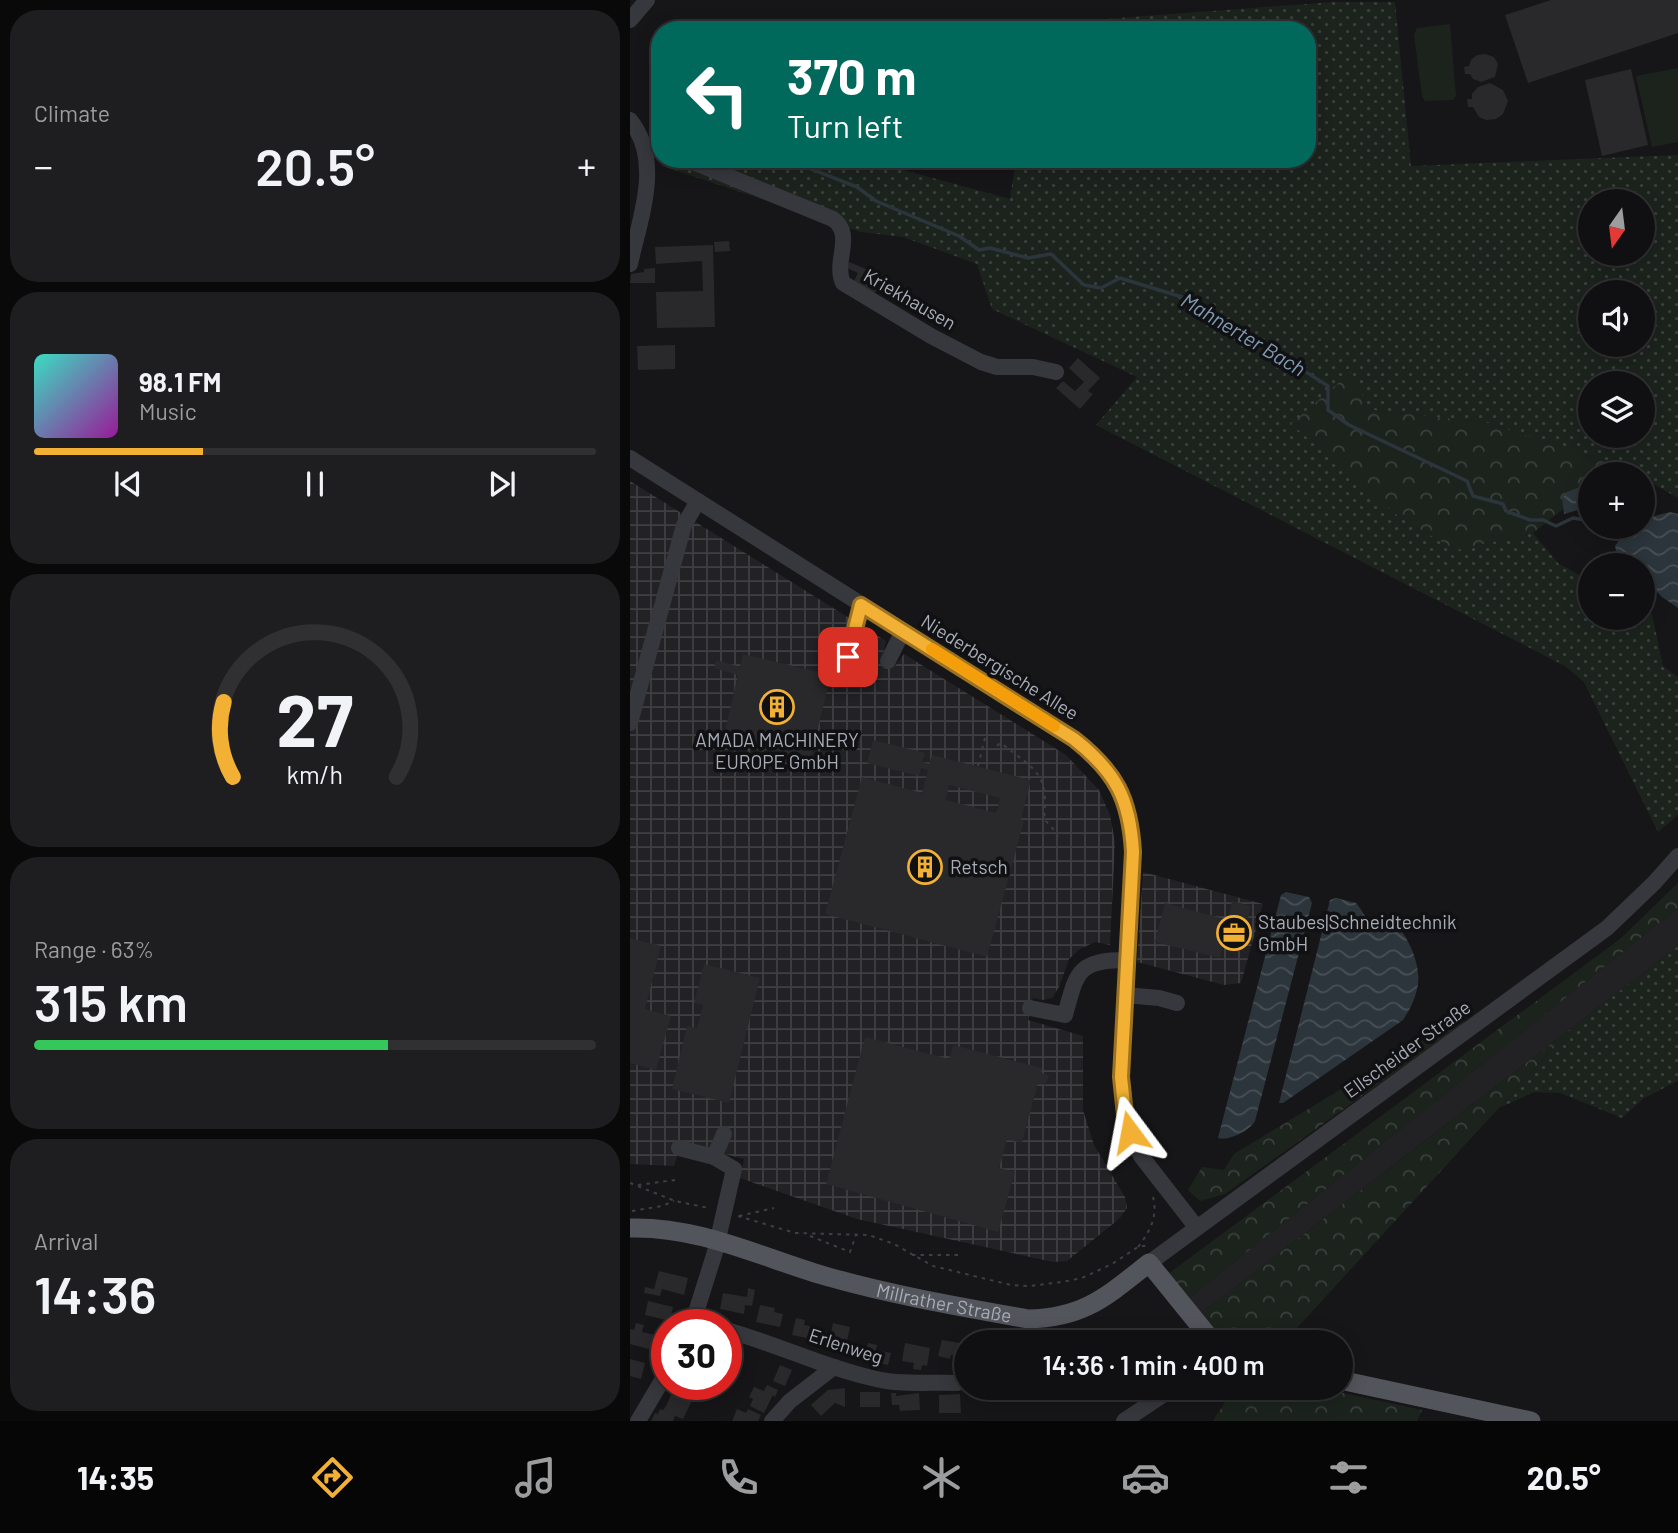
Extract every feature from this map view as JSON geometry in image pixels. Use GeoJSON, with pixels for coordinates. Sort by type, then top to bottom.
{"type":"FeatureCollection","features":[{"type":"Feature","properties":{"kind":"main road","name":"Millrather Straße"},"geometry":{"type":"LineString","coordinates":[[630,1228],[667,1229],[718,1240],[846,1282],[1028,1319],[1051,1319],[1080,1311],[1106,1297],[1150,1254]]}},
{"type":"Feature","properties":{"kind":"main road"},"geometry":{"type":"LineString","coordinates":[[1150,1254],[1170,1289],[1203,1330]]}},
{"type":"Feature","properties":{"kind":"main road"},"geometry":{"type":"LineString","coordinates":[[1353,1383],[1531,1421]]}},
{"type":"Feature","properties":{"kind":"street"},"geometry":{"type":"LineString","coordinates":[[630,19],[647,0]]}},
{"type":"Feature","properties":{"kind":"street"},"geometry":{"type":"LineString","coordinates":[[630,120],[651,151]]}},
{"type":"Feature","properties":{"kind":"street"},"geometry":{"type":"LineString","coordinates":[[630,264],[651,167]]}},
{"type":"Feature","properties":{"kind":"street","name":"Kriekhausen"},"geometry":{"type":"LineString","coordinates":[[708,168],[841,224],[844,233],[839,272],[845,286],[989,366],[1033,367],[1056,372]]}},
{"type":"Feature","properties":{"kind":"street","name":"Niederbergische Allee"},"geometry":{"type":"LineString","coordinates":[[630,458],[1074,739],[1091,752],[1115,780],[1126,805],[1132,830],[1133,852],[1121,1077],[1123,1104],[1130,1132],[1141,1156],[1197,1228]]}},
{"type":"Feature","properties":{"kind":"street"},"geometry":{"type":"LineString","coordinates":[[630,691],[672,534],[692,497]]}},
{"type":"Feature","properties":{"kind":"street"},"geometry":{"type":"LineString","coordinates":[[630,723],[692,497]]}},
{"type":"Feature","properties":{"kind":"street"},"geometry":{"type":"LineString","coordinates":[[848,657],[861,605]]}},
{"type":"Feature","properties":{"kind":"street"},"geometry":{"type":"LineString","coordinates":[[888,661],[903,631]]}},
{"type":"Feature","properties":{"kind":"street","name":"Ellscheider Straße"},"geometry":{"type":"LineString","coordinates":[[1150,1254],[1197,1228],[1607,928],[1678,856]]}},
{"type":"Feature","properties":{"kind":"street"},"geometry":{"type":"LineString","coordinates":[[1030,1008],[1063,1023],[1077,976],[1084,968],[1096,962],[1127,960]]}},
{"type":"Feature","properties":{"kind":"street"},"geometry":{"type":"LineString","coordinates":[[1125,995],[1159,998],[1177,1003]]}},
{"type":"Feature","properties":{"kind":"street"},"geometry":{"type":"LineString","coordinates":[[714,1157],[724,1134]]}},
{"type":"Feature","properties":{"kind":"street"},"geometry":{"type":"LineString","coordinates":[[679,1148],[714,1157],[734,1169],[731,1214],[718,1240],[701,1309]]}},
{"type":"Feature","properties":{"kind":"street","name":"Erlenweg"},"geometry":{"type":"LineString","coordinates":[[742,1334],[878,1380],[954,1383]]}},
{"type":"Feature","properties":{"kind":"street"},"geometry":{"type":"LineString","coordinates":[[772,1421],[790,1401],[834,1367]]}},
{"type":"Feature","properties":{"kind":"street"},"geometry":{"type":"LineString","coordinates":[[638,1421],[651,1399]]}},
{"type":"Feature","properties":{"kind":"street"},"geometry":{"type":"LineString","coordinates":[[1124,1421],[1155,1400]]}},
{"type":"Feature","properties":{"kind":"path"},"geometry":{"type":"LineString","coordinates":[[978,766],[985,738]]}},
{"type":"Feature","properties":{"kind":"path"},"geometry":{"type":"LineString","coordinates":[[997,746],[1002,744],[1039,773],[1047,796],[1044,819],[1060,841]]}},
{"type":"Feature","properties":{"kind":"path"},"geometry":{"type":"LineString","coordinates":[[637,1185],[675,1180]]}},
{"type":"Feature","properties":{"kind":"path"},"geometry":{"type":"LineString","coordinates":[[630,1183],[675,1200],[785,1231],[857,1234],[880,1238],[945,1271],[986,1281],[1029,1286],[1062,1282],[1150,1254],[1147,1236],[1154,1220],[1152,1192]]}},
{"type":"Feature","properties":{"kind":"path"},"geometry":{"type":"LineString","coordinates":[[630,1212],[662,1206],[675,1200]]}},
{"type":"Feature","properties":{"kind":"path"},"geometry":{"type":"LineString","coordinates":[[731,1214],[774,1208]]}},
{"type":"Feature","properties":{"kind":"path"},"geometry":{"type":"LineString","coordinates":[[808,1234],[850,1252],[857,1234]]}},
{"type":"Feature","properties":{"kind":"path"},"geometry":{"type":"LineString","coordinates":[[911,1255],[959,1255]]}},
{"type":"Feature","properties":{"kind":"shaded area"},"geometry":{"type":"Polygon","coordinates":[[[630,481],[886,641],[882,658],[895,666],[904,654],[1066,755],[1099,790],[1110,815],[1115,842],[1110,945],[1095,942],[1080,949],[1069,959],[1052,998],[1033,998],[1028,1020],[1083,1036],[1083,1110],[1094,1145],[1125,1197],[1127,1208],[1119,1219],[1067,1261],[1053,1262],[857,1219],[740,1178],[744,1159],[681,1143],[674,1166],[630,1164],[630,481]]]}},
{"type":"Feature","properties":{"kind":"shaded area"},"geometry":{"type":"Polygon","coordinates":[[[1143,872],[1263,904],[1241,983],[1224,985],[1137,962],[1143,872]]]}},
{"type":"Feature","properties":{"kind":"shaded area"},"geometry":{"type":"Polygon","coordinates":[[[1678,908],[1678,946],[1200,1314],[1189,1298],[1678,908]]]}},
{"type":"Feature","properties":{"kind":"green space"},"geometry":{"type":"Polygon","coordinates":[[[1334,2],[1395,2],[1411,166],[1678,155],[1678,498],[1655,485],[1655,462],[1608,462],[1484,422],[1370,410],[1399,517],[1456,550],[1533,533],[1559,564],[1578,574],[1578,630],[1655,628],[1663,666],[1678,677],[1678,815],[1658,832],[1584,682],[1565,666],[1096,425],[1137,377],[992,309],[977,264],[903,237],[861,232],[668,168],[896,168],[1010,199],[1015,168],[1316,168],[1316,21],[1078,21],[1334,2]]]}},
{"type":"Feature","properties":{"kind":"green space"},"geometry":{"type":"Polygon","coordinates":[[[1450,24],[1456,96],[1453,100],[1425,101],[1422,96],[1414,35],[1417,28],[1450,24]]]}},
{"type":"Feature","properties":{"kind":"green space"},"geometry":{"type":"Polygon","coordinates":[[[1678,68],[1678,142],[1652,147],[1636,76],[1678,68]]]}},
{"type":"Feature","properties":{"kind":"green space"},"geometry":{"type":"Polygon","coordinates":[[[1351,372],[1370,410],[1484,422],[1608,462],[1578,462],[1578,497],[1533,533],[1456,550],[1399,517],[1291,424],[1351,372]]]}},
{"type":"Feature","properties":{"kind":"green space"},"geometry":{"type":"Polygon","coordinates":[[[1678,883],[1678,908],[1189,1298],[1168,1274],[1620,939],[1678,883]]]}},
{"type":"Feature","properties":{"kind":"green space"},"geometry":{"type":"Polygon","coordinates":[[[1678,946],[1678,1081],[1644,1098],[1622,1118],[1560,1093],[1534,1092],[1499,1108],[1573,1027],[1678,946]]]}},
{"type":"Feature","properties":{"kind":"green space"},"geometry":{"type":"Polygon","coordinates":[[[1458,1006],[1464,1023],[1225,1194],[1200,1201],[1188,1190],[1202,1167],[1224,1170],[1234,1154],[1348,1085],[1458,1006]]]}},
{"type":"Feature","properties":{"kind":"green space"},"geometry":{"type":"Polygon","coordinates":[[[1573,1027],[1295,1330],[1215,1330],[1200,1314],[1573,1027]]]}},
{"type":"Feature","properties":{"kind":"green space"},"geometry":{"type":"Polygon","coordinates":[[[1353,1395],[1422,1410],[1417,1421],[1213,1421],[1226,1400],[1353,1400],[1353,1395]]]}},
{"type":"Feature","properties":{"kind":"water"},"geometry":{"type":"Polygon","coordinates":[[[1578,488],[1578,510],[1564,514],[1562,498],[1567,492],[1578,488]]]}},
{"type":"Feature","properties":{"kind":"water"},"geometry":{"type":"Polygon","coordinates":[[[1670,512],[1678,514],[1678,608],[1655,590],[1655,553],[1616,553],[1615,546],[1620,539],[1655,539],[1655,516],[1670,512]]]}},
{"type":"Feature","properties":{"kind":"water"},"geometry":{"type":"Polygon","coordinates":[[[1286,892],[1309,897],[1312,903],[1255,1121],[1238,1134],[1218,1138],[1281,895],[1286,892]]]}},
{"type":"Feature","properties":{"kind":"water"},"geometry":{"type":"Polygon","coordinates":[[[1336,898],[1356,903],[1374,923],[1380,925],[1390,919],[1402,931],[1415,957],[1418,976],[1416,993],[1403,1020],[1283,1103],[1279,1103],[1330,900],[1336,898]]]}},
{"type":"Feature","properties":{"kind":"building"},"geometry":{"type":"Polygon","coordinates":[[[1551,0],[1678,0],[1678,33],[1528,83],[1505,15],[1551,0]]]}},
{"type":"Feature","properties":{"kind":"building"},"geometry":{"type":"Polygon","coordinates":[[[1477,55],[1494,57],[1498,64],[1495,77],[1481,82],[1473,79],[1470,74],[1465,74],[1464,67],[1469,66],[1471,60],[1477,55]]]}},
{"type":"Feature","properties":{"kind":"building"},"geometry":{"type":"Polygon","coordinates":[[[1631,69],[1648,145],[1602,156],[1585,80],[1631,69]]]}},
{"type":"Feature","properties":{"kind":"building"},"geometry":{"type":"Polygon","coordinates":[[[1490,83],[1503,90],[1508,101],[1503,114],[1496,119],[1486,120],[1479,117],[1473,107],[1468,107],[1467,99],[1472,99],[1472,94],[1478,87],[1490,83]]]}},
{"type":"Feature","properties":{"kind":"building"},"geometry":{"type":"Polygon","coordinates":[[[729,241],[730,251],[715,252],[714,242],[729,241]]]}},
{"type":"Feature","properties":{"kind":"building"},"geometry":{"type":"Polygon","coordinates":[[[713,245],[715,327],[657,328],[656,292],[703,291],[702,261],[656,264],[655,247],[713,245]]]}},
{"type":"Feature","properties":{"kind":"building"},"geometry":{"type":"Polygon","coordinates":[[[849,262],[888,278],[886,283],[901,289],[897,300],[852,285],[858,273],[847,268],[849,262]]]}},
{"type":"Feature","properties":{"kind":"building"},"geometry":{"type":"Polygon","coordinates":[[[655,268],[655,283],[630,283],[631,274],[655,268]]]}},
{"type":"Feature","properties":{"kind":"building"},"geometry":{"type":"Polygon","coordinates":[[[675,345],[675,369],[638,370],[637,346],[675,345]]]}},
{"type":"Feature","properties":{"kind":"building"},"geometry":{"type":"Polygon","coordinates":[[[1078,358],[1100,378],[1088,391],[1093,394],[1080,409],[1056,388],[1063,381],[1075,391],[1084,382],[1069,368],[1078,358]]]}},
{"type":"Feature","properties":{"kind":"building","name":"AMADA MACHINERY EUROPE GmbH"},"geometry":{"type":"Polygon","coordinates":[[[743,654],[831,675],[810,760],[723,739],[738,675],[714,668],[716,660],[740,667],[743,654]]]}},
{"type":"Feature","properties":{"kind":"building","name":"Retsch"},"geometry":{"type":"Polygon","coordinates":[[[873,740],[925,753],[922,762],[929,764],[932,755],[1031,780],[1021,820],[1024,821],[987,957],[825,914],[862,777],[922,793],[928,770],[921,768],[919,776],[867,763],[873,740]],[[949,785],[946,800],[996,813],[1000,798],[949,785]]]}},
{"type":"Feature","properties":{"kind":"building"},"geometry":{"type":"Polygon","coordinates":[[[1232,901],[1251,906],[1240,951],[1223,946],[1220,958],[1155,942],[1165,903],[1228,920],[1232,901]]]}},
{"type":"Feature","properties":{"kind":"building"},"geometry":{"type":"Polygon","coordinates":[[[630,938],[661,946],[645,1009],[671,1016],[656,1070],[630,1063],[630,938]]]}},
{"type":"Feature","properties":{"kind":"building"},"geometry":{"type":"Polygon","coordinates":[[[704,964],[760,978],[729,1103],[672,1089],[687,1026],[697,1028],[703,1005],[694,1003],[704,964]]]}},
{"type":"Feature","properties":{"kind":"building"},"geometry":{"type":"Polygon","coordinates":[[[865,1037],[949,1059],[953,1045],[1042,1068],[1041,1073],[1049,1075],[1046,1085],[1038,1083],[1022,1143],[1007,1139],[999,1168],[1015,1172],[998,1232],[826,1184],[865,1037]]]}},
{"type":"Feature","properties":{"kind":"building"},"geometry":{"type":"Polygon","coordinates":[[[659,1271],[688,1278],[684,1295],[662,1289],[660,1296],[644,1293],[645,1287],[654,1289],[659,1271]]]}},
{"type":"Feature","properties":{"kind":"building"},"geometry":{"type":"Polygon","coordinates":[[[748,1288],[755,1290],[752,1306],[745,1305],[744,1314],[742,1309],[720,1309],[723,1293],[747,1297],[748,1288]]]}},
{"type":"Feature","properties":{"kind":"building"},"geometry":{"type":"Polygon","coordinates":[[[648,1301],[673,1307],[651,1309],[651,1316],[645,1315],[648,1301]]]}},
{"type":"Feature","properties":{"kind":"building"},"geometry":{"type":"Polygon","coordinates":[[[760,1305],[775,1308],[774,1312],[783,1314],[780,1327],[756,1322],[760,1305]]]}},
{"type":"Feature","properties":{"kind":"building"},"geometry":{"type":"Polygon","coordinates":[[[796,1318],[805,1320],[804,1325],[818,1328],[816,1340],[792,1335],[796,1318]]]}},
{"type":"Feature","properties":{"kind":"building"},"geometry":{"type":"Polygon","coordinates":[[[636,1323],[644,1325],[642,1332],[651,1334],[651,1350],[630,1344],[630,1329],[634,1330],[636,1323]]]}},
{"type":"Feature","properties":{"kind":"building"},"geometry":{"type":"Polygon","coordinates":[[[833,1323],[850,1327],[847,1341],[854,1342],[852,1354],[828,1349],[833,1323]]]}},
{"type":"Feature","properties":{"kind":"building"},"geometry":{"type":"Polygon","coordinates":[[[942,1340],[954,1342],[954,1356],[951,1355],[950,1359],[938,1356],[942,1340]]]}},
{"type":"Feature","properties":{"kind":"building"},"geometry":{"type":"Polygon","coordinates":[[[868,1343],[877,1345],[876,1350],[891,1353],[888,1365],[864,1360],[868,1343]]]}},
{"type":"Feature","properties":{"kind":"building"},"geometry":{"type":"Polygon","coordinates":[[[905,1343],[930,1348],[927,1366],[922,1365],[921,1370],[913,1369],[914,1363],[902,1361],[905,1343]]]}},
{"type":"Feature","properties":{"kind":"building"},"geometry":{"type":"Polygon","coordinates":[[[630,1359],[645,1363],[641,1379],[630,1376],[630,1359]]]}},
{"type":"Feature","properties":{"kind":"building"},"geometry":{"type":"Polygon","coordinates":[[[780,1365],[792,1370],[785,1386],[773,1381],[780,1365]]]}},
{"type":"Feature","properties":{"kind":"building"},"geometry":{"type":"Polygon","coordinates":[[[767,1385],[778,1390],[764,1413],[750,1406],[753,1399],[749,1397],[754,1387],[764,1391],[767,1385]]]}},
{"type":"Feature","properties":{"kind":"building"},"geometry":{"type":"Polygon","coordinates":[[[845,1388],[845,1407],[835,1403],[821,1416],[811,1405],[828,1390],[845,1388]]]}},
{"type":"Feature","properties":{"kind":"building"},"geometry":{"type":"Polygon","coordinates":[[[860,1392],[880,1392],[880,1407],[860,1407],[860,1392]]]}},
{"type":"Feature","properties":{"kind":"building"},"geometry":{"type":"Polygon","coordinates":[[[891,1393],[896,1393],[896,1396],[919,1393],[920,1410],[900,1411],[899,1405],[892,1405],[891,1393]]]}},
{"type":"Feature","properties":{"kind":"building"},"geometry":{"type":"Polygon","coordinates":[[[954,1394],[954,1400],[960,1400],[961,1413],[939,1413],[939,1395],[954,1394]]]}},
{"type":"Feature","properties":{"kind":"building"},"geometry":{"type":"Polygon","coordinates":[[[669,1400],[692,1400],[683,1419],[675,1416],[673,1421],[651,1421],[655,1413],[658,1414],[660,1409],[663,1410],[669,1400]]]}},
{"type":"Feature","properties":{"kind":"building"},"geometry":{"type":"Polygon","coordinates":[[[737,1409],[746,1413],[748,1409],[761,1415],[758,1421],[732,1421],[737,1409]]]}},
{"type":"Feature","properties":{"kind":"waterway","name":"Mahnerter Bach"},"geometry":{"type":"LineString","coordinates":[[809,168],[857,187],[876,201],[959,236],[979,250],[990,248],[1028,258],[1051,254],[1084,285],[1101,288],[1120,278],[1182,297],[1226,321],[1328,386],[1328,410],[1349,425],[1467,481],[1473,496],[1503,504],[1506,511],[1530,520],[1543,520],[1556,526],[1573,518],[1578,519]]}},
{"type":"Feature","properties":{"kind":"slow traffic"},"geometry":{"type":"LineString","coordinates":[[932,649],[1054,726]]}},
{"type":"Feature","properties":{"kind":"place","name":"AMADA MACHINERY EUROPE GmbH"},"geometry":{"type":"Point","coordinates":[777,707]}},
{"type":"Feature","properties":{"kind":"place","name":"Retsch"},"geometry":{"type":"Point","coordinates":[925,867]}},
{"type":"Feature","properties":{"kind":"place","name":"Staubes|Schneidtechnik GmbH"},"geometry":{"type":"Point","coordinates":[1234,933]}},
{"type":"Feature","properties":{"kind":"route"},"geometry":{"type":"LineString","coordinates":[[848,657],[861,605],[1074,739],[1091,752],[1115,780],[1130,817],[1133,852],[1121,1077],[1121,1094],[1130,1132]]}}]}
